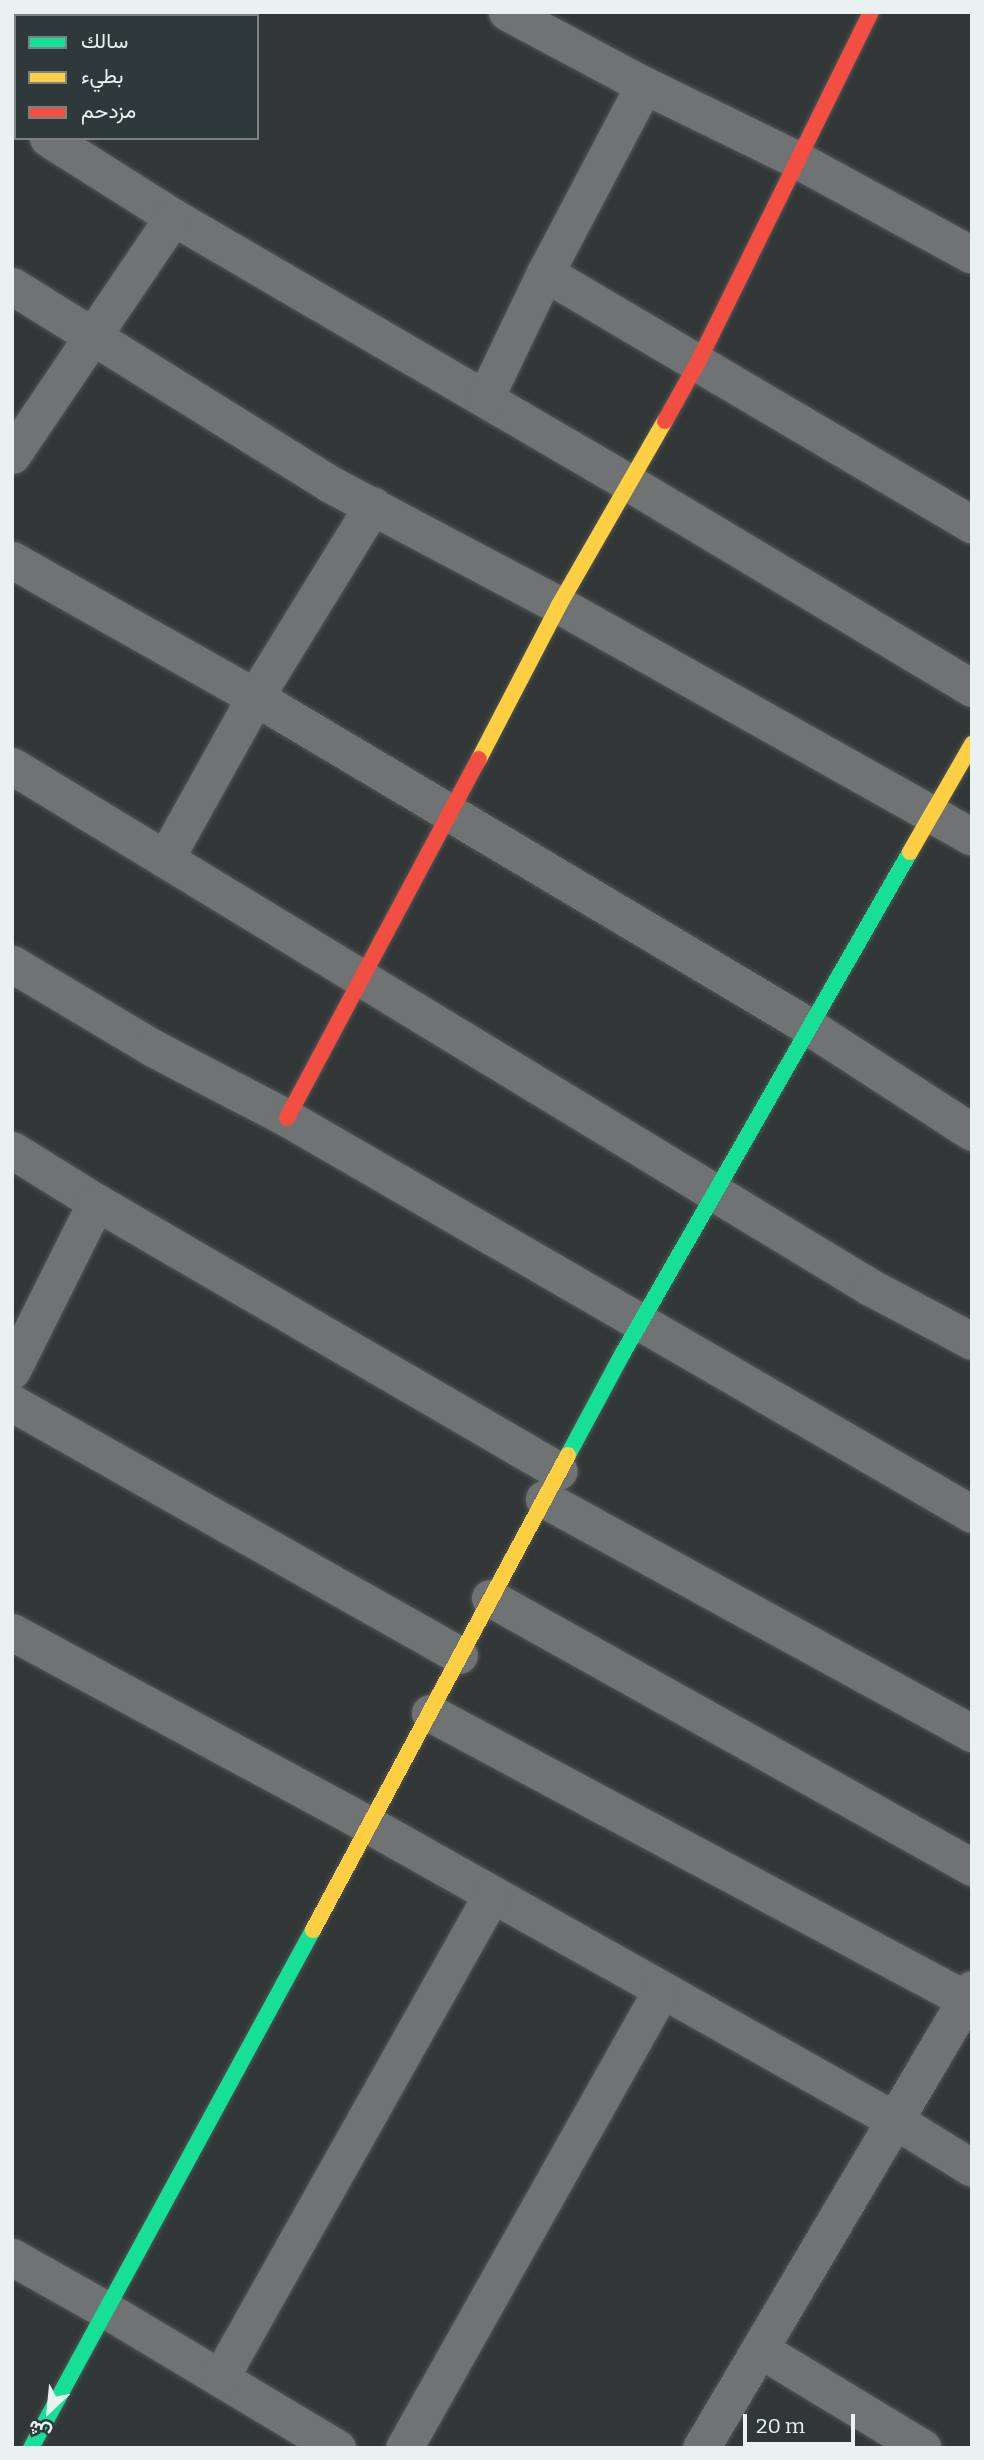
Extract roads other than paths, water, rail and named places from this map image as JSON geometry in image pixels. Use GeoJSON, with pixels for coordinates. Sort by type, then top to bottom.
{"type":"FeatureCollection","features":[{"type":"Feature","properties":{"kind":"street"},"geometry":{"type":"LineString","coordinates":[[507,12],[644,85],[798,160],[972,255]]}},
{"type":"Feature","properties":{"kind":"street"},"geometry":{"type":"LineString","coordinates":[[287,1118],[452,814],[559,605],[631,484],[698,362],[871,12]]}},
{"type":"Feature","properties":{"kind":"street"},"geometry":{"type":"LineString","coordinates":[[485,398],[545,273],[644,85]]}},
{"type":"Feature","properties":{"kind":"street"},"geometry":{"type":"LineString","coordinates":[[51,140],[173,217],[631,484],[972,688]]}},
{"type":"Feature","properties":{"kind":"street"},"geometry":{"type":"LineString","coordinates":[[12,455],[94,338],[173,217]]}},
{"type":"Feature","properties":{"kind":"street"},"geometry":{"type":"LineString","coordinates":[[545,273],[972,525]]}},
{"type":"Feature","properties":{"kind":"street"},"geometry":{"type":"LineString","coordinates":[[12,286],[330,484],[559,605],[972,837]]}},
{"type":"Feature","properties":{"kind":"street"},"geometry":{"type":"LineString","coordinates":[[165,859],[254,697],[373,505]]}},
{"type":"Feature","properties":{"kind":"street"},"geometry":{"type":"LineString","coordinates":[[12,560],[254,697],[808,1026],[972,1132]]}},
{"type":"Feature","properties":{"kind":"street"},"geometry":{"type":"LineString","coordinates":[[31,2448],[371,1826],[459,1655],[641,1322],[808,1026],[972,744]]}},
{"type":"Feature","properties":{"kind":"street"},"geometry":{"type":"LineString","coordinates":[[12,766],[364,977],[870,1287],[972,1341]]}},
{"type":"Feature","properties":{"kind":"street"},"geometry":{"type":"LineString","coordinates":[[12,964],[153,1048],[287,1118],[972,1514]]}},
{"type":"Feature","properties":{"kind":"street"},"geometry":{"type":"LineString","coordinates":[[12,1150],[551,1485],[972,1733]]}},
{"type":"Feature","properties":{"kind":"street"},"geometry":{"type":"LineString","coordinates":[[12,1370],[96,1202]]}},
{"type":"Feature","properties":{"kind":"street"},"geometry":{"type":"LineString","coordinates":[[12,1403],[459,1655]]}},
{"type":"Feature","properties":{"kind":"street"},"geometry":{"type":"LineString","coordinates":[[491,1598],[972,1867]]}},
{"type":"Feature","properties":{"kind":"street"},"geometry":{"type":"LineString","coordinates":[[12,1632],[371,1826],[896,2121],[972,2168]]}},
{"type":"Feature","properties":{"kind":"street"},"geometry":{"type":"LineString","coordinates":[[430,1713],[969,1994],[701,2448]]}},
{"type":"Feature","properties":{"kind":"street"},"geometry":{"type":"LineString","coordinates":[[220,2378],[492,1894]]}},
{"type":"Feature","properties":{"kind":"street"},"geometry":{"type":"LineString","coordinates":[[404,2448],[661,1991]]}},
{"type":"Feature","properties":{"kind":"street"},"geometry":{"type":"LineString","coordinates":[[12,2257],[337,2448]]}},
{"type":"Feature","properties":{"kind":"street"},"geometry":{"type":"LineString","coordinates":[[761,2350],[903,2443]]}}]}
